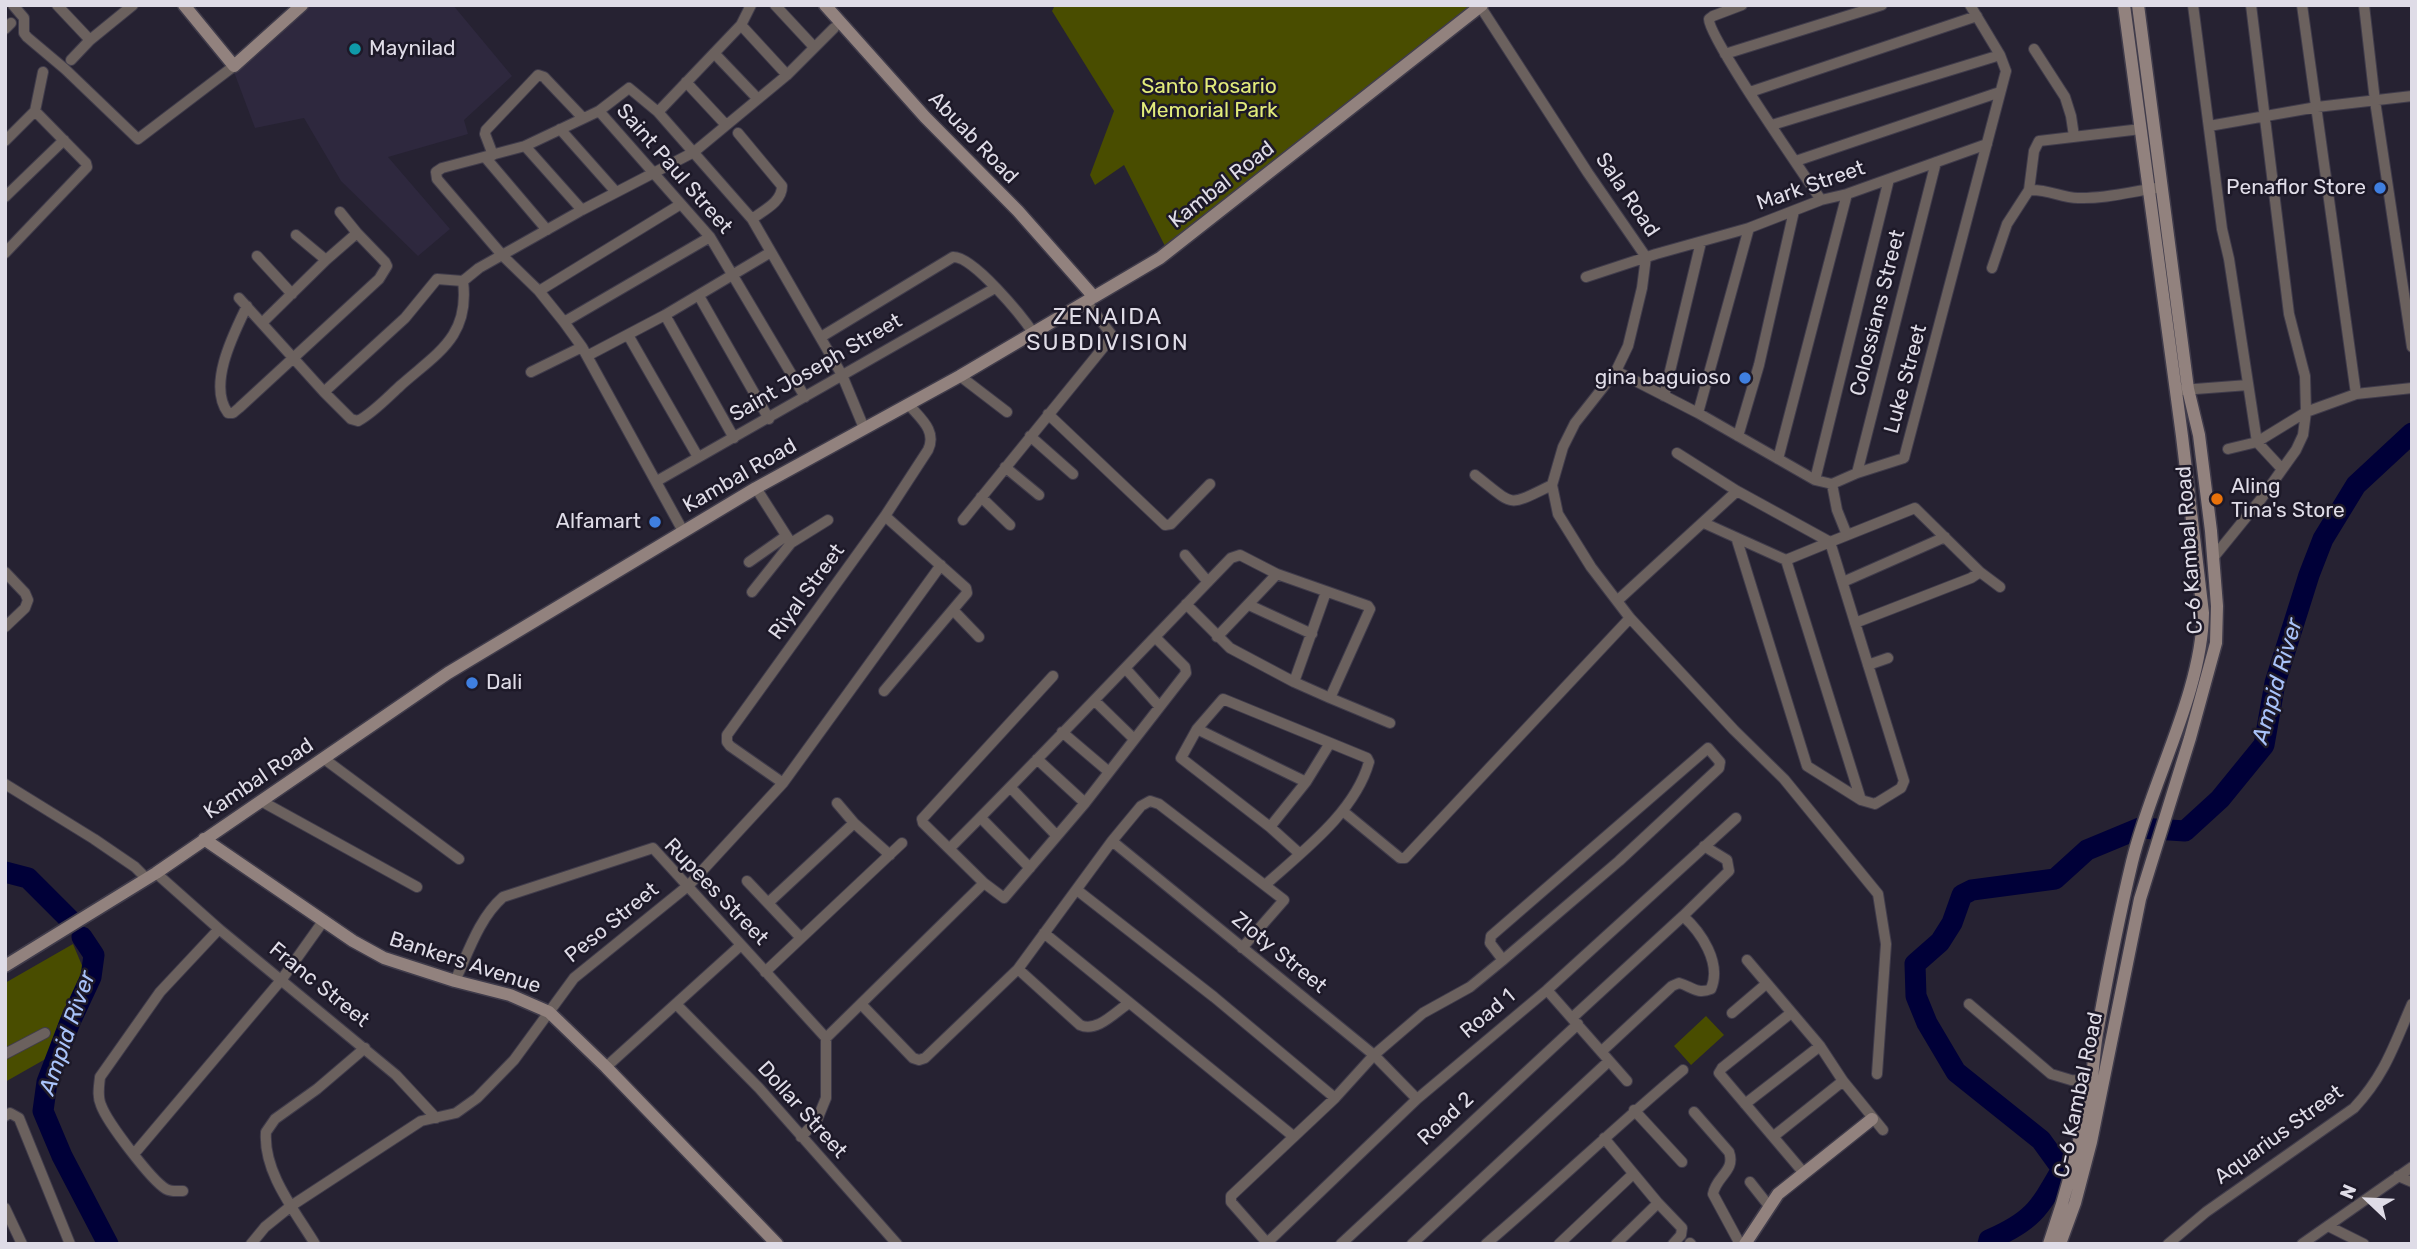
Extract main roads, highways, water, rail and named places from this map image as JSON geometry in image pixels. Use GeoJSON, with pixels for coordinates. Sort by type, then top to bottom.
{"type":"FeatureCollection","features":[{"type":"Feature","properties":{"kind":"main road"},"geometry":{"type":"LineString","coordinates":[[184,5],[234,66],[302,5]]}},
{"type":"Feature","properties":{"kind":"main road","name":"Abuab Road"},"geometry":{"type":"LineString","coordinates":[[825,5],[925,117],[1018,211],[1091,300]]}},
{"type":"Feature","properties":{"kind":"main road","name":"C-6 Kambal Road"},"geometry":{"type":"LineString","coordinates":[[2124,5],[2141,129],[2155,188]]}},
{"type":"Feature","properties":{"kind":"main road","name":"C-6 Kambal Road"},"geometry":{"type":"LineString","coordinates":[[2060,1244],[2075,1203],[2097,1082],[2097,1030],[2132,860],[2195,669],[2203,631],[2182,390],[2155,188],[2138,5]]}},
{"type":"Feature","properties":{"kind":"main road","name":"Kambal Road"},"geometry":{"type":"LineString","coordinates":[[5,965],[152,876],[448,673],[756,488],[1034,334],[1160,258],[1481,6]]}},
{"type":"Feature","properties":{"kind":"main road","name":"C-6 Kambal Road"},"geometry":{"type":"LineString","coordinates":[[2049,1244],[2097,1082],[2149,867],[2216,643],[2217,606],[2199,435],[2182,390]]}},
{"type":"Feature","properties":{"kind":"main road","name":"Bankers Avenue"},"geometry":{"type":"LineString","coordinates":[[204,839],[353,941],[384,958],[510,995],[549,1012],[606,1067],[777,1244]]}},
{"type":"Feature","properties":{"kind":"main road"},"geometry":{"type":"LineString","coordinates":[[1743,1244],[1752,1237],[1778,1194],[1872,1119]]}},
{"type":"Feature","properties":{"kind":"waterway","name":"Ampid River"},"geometry":{"type":"LineString","coordinates":[[1988,1244],[1989,1240],[2016,1227],[2033,1212],[2062,1169],[2041,1140],[1956,1072],[1927,1023],[1916,996],[1915,964],[1940,942],[1952,923],[1962,895],[1972,890],[2055,879],[2087,850],[2140,828],[2185,831],[2220,799],[2264,745],[2275,683],[2323,539],[2356,485],[2412,433]]}},
{"type":"Feature","properties":{"kind":"waterway","name":"Ampid River"},"geometry":{"type":"LineString","coordinates":[[5,872],[28,878],[72,922]]}},
{"type":"Feature","properties":{"kind":"waterway","name":"Ampid River"},"geometry":{"type":"LineString","coordinates":[[82,937],[94,955],[91,977],[47,1082],[43,1111],[62,1156],[108,1244]]}},
{"type":"Feature","properties":{"kind":"place","name":"Maynilad"},"geometry":{"type":"Point","coordinates":[355,49]}},
{"type":"Feature","properties":{"kind":"place","name":"Penaflor Store"},"geometry":{"type":"Point","coordinates":[2380,188]}},
{"type":"Feature","properties":{"kind":"place","name":"gina baguioso"},"geometry":{"type":"Point","coordinates":[1745,378]}},
{"type":"Feature","properties":{"kind":"place","name":"Aling Tina's Store"},"geometry":{"type":"Point","coordinates":[2217,499]}},
{"type":"Feature","properties":{"kind":"place","name":"Alfamart"},"geometry":{"type":"Point","coordinates":[655,522]}},
{"type":"Feature","properties":{"kind":"place","name":"Dali"},"geometry":{"type":"Point","coordinates":[472,683]}},
{"type":"Feature","properties":{"kind":"district","name":"ZENAIDA SUBDIVISION"},"geometry":{"type":"Point","coordinates":[1108,330]}},
{"type":"Feature","properties":{"kind":"park label","name":"Santo Rosario Memorial Park"},"geometry":{"type":"Point","coordinates":[1209,99]}}]}
